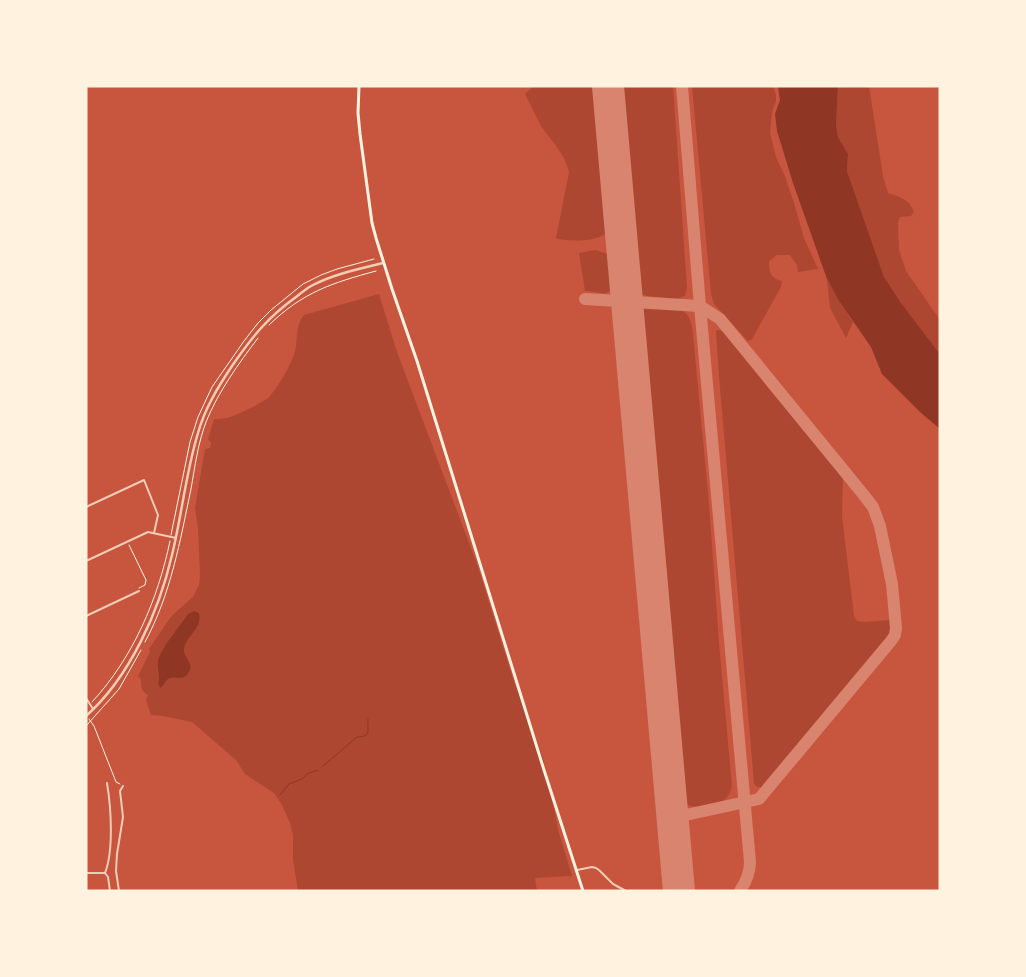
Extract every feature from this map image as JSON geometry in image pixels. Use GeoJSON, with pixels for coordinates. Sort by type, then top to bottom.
{"type":"FeatureCollection","features":[{"type":"Feature","properties":{"kind":"main road"},"geometry":{"type":"LineString","coordinates":[[359,86],[358,113],[361,143],[372,223],[383,263],[417,361],[583,891]]}},
{"type":"Feature","properties":{"kind":"street"},"geometry":{"type":"LineString","coordinates":[[88,718],[120,678],[144,633],[164,586],[176,538],[193,451],[203,418],[220,384],[257,331],[282,307],[310,287],[340,274],[383,263]]}},
{"type":"Feature","properties":{"kind":"street"},"geometry":{"type":"LineString","coordinates":[[86,507],[144,480],[158,515],[154,533]]}},
{"type":"Feature","properties":{"kind":"street"},"geometry":{"type":"LineString","coordinates":[[86,561],[148,532],[176,538]]}},
{"type":"Feature","properties":{"kind":"street"},"geometry":{"type":"LineString","coordinates":[[86,610],[87,615],[139,591]]}},
{"type":"Feature","properties":{"kind":"street"},"geometry":{"type":"LineString","coordinates":[[86,698],[93,710]]}},
{"type":"Feature","properties":{"kind":"street"},"geometry":{"type":"LineString","coordinates":[[105,873],[108,864],[111,834],[110,802],[107,783]]}},
{"type":"Feature","properties":{"kind":"street"},"geometry":{"type":"LineString","coordinates":[[119,891],[116,854],[123,817],[120,792],[123,786]]}},
{"type":"Feature","properties":{"kind":"street"},"geometry":{"type":"LineString","coordinates":[[577,870],[596,868],[613,884],[626,891]]}},
{"type":"Feature","properties":{"kind":"street"},"geometry":{"type":"LineString","coordinates":[[86,873],[105,873]]}},
{"type":"Feature","properties":{"kind":"street"},"geometry":{"type":"LineString","coordinates":[[105,873],[108,877],[110,891]]}},
{"type":"Feature","properties":{"kind":"path"},"geometry":{"type":"LineString","coordinates":[[92,702],[122,664],[140,630],[157,590],[167,555],[190,442],[198,417],[212,388],[258,323],[303,284],[337,269],[374,259]]}},
{"type":"Feature","properties":{"kind":"path"},"geometry":{"type":"LineString","coordinates":[[267,328],[294,304],[316,291],[340,281],[376,271]]}},
{"type":"Feature","properties":{"kind":"path"},"geometry":{"type":"LineString","coordinates":[[86,726],[88,718],[108,703],[119,689],[156,619],[174,569],[199,449],[207,421],[222,391],[260,335]]}},
{"type":"Feature","properties":{"kind":"path"},"geometry":{"type":"LineString","coordinates":[[127,541],[146,580],[145,585],[138,589],[139,591]]}},
{"type":"Feature","properties":{"kind":"path"},"geometry":{"type":"LineString","coordinates":[[88,718],[116,782],[123,786]]}},
{"type":"Feature","properties":{"kind":"shaded area"},"geometry":{"type":"Polygon","coordinates":[[[534,86],[597,86],[608,230],[599,237],[578,240],[556,238],[569,172],[565,160],[541,126],[525,94],[534,86]]]}},
{"type":"Feature","properties":{"kind":"shaded area"},"geometry":{"type":"Polygon","coordinates":[[[622,86],[673,86],[687,288],[685,296],[677,299],[647,296],[641,294],[639,289],[632,230],[622,86]]]}},
{"type":"Feature","properties":{"kind":"shaded area"},"geometry":{"type":"Polygon","coordinates":[[[692,86],[773,86],[776,101],[772,111],[770,133],[776,157],[784,174],[804,238],[818,269],[798,272],[797,265],[790,255],[777,255],[769,261],[771,274],[775,279],[782,281],[781,287],[752,339],[748,341],[714,304],[711,294],[692,86]]]}},
{"type":"Feature","properties":{"kind":"shaded area"},"geometry":{"type":"Polygon","coordinates":[[[778,86],[838,86],[836,125],[838,137],[848,154],[847,171],[884,277],[901,303],[940,354],[940,429],[882,374],[871,347],[839,301],[827,279],[777,131],[775,114],[780,100],[778,86]]]}},
{"type":"Feature","properties":{"kind":"shaded area"},"geometry":{"type":"Polygon","coordinates":[[[838,86],[869,86],[883,176],[888,193],[907,201],[914,212],[911,216],[900,217],[898,222],[899,250],[906,271],[940,320],[940,354],[901,303],[884,277],[847,171],[848,154],[838,137],[836,125],[838,86]]]}},
{"type":"Feature","properties":{"kind":"shaded area"},"geometry":{"type":"Polygon","coordinates":[[[595,250],[612,255],[614,282],[613,287],[606,293],[585,291],[579,253],[595,250]]]}},
{"type":"Feature","properties":{"kind":"shaded area"},"geometry":{"type":"Polygon","coordinates":[[[827,279],[853,322],[846,338],[830,308],[827,279]]]}},
{"type":"Feature","properties":{"kind":"shaded area"},"geometry":{"type":"Polygon","coordinates":[[[379,294],[397,352],[477,564],[514,682],[543,758],[559,833],[572,876],[535,878],[537,891],[298,891],[293,860],[293,835],[282,805],[274,793],[245,774],[236,760],[192,722],[151,715],[146,700],[148,695],[141,687],[141,679],[138,676],[150,652],[149,649],[170,618],[193,597],[199,585],[198,529],[195,508],[205,449],[210,448],[211,443],[208,439],[214,419],[222,419],[241,413],[272,394],[291,363],[296,346],[298,328],[304,315],[379,294]]]}},
{"type":"Feature","properties":{"kind":"shaded area"},"geometry":{"type":"Polygon","coordinates":[[[642,309],[681,310],[689,317],[693,331],[732,786],[728,796],[723,801],[705,806],[690,806],[685,802],[683,796],[659,540],[642,309]]]}},
{"type":"Feature","properties":{"kind":"shaded area"},"geometry":{"type":"Polygon","coordinates":[[[716,331],[725,332],[843,476],[842,516],[854,616],[857,621],[866,622],[890,620],[889,635],[880,647],[762,787],[757,787],[754,783],[719,376],[716,331]]]}},
{"type":"Feature","properties":{"kind":"shaded area"},"geometry":{"type":"Polygon","coordinates":[[[194,611],[199,613],[199,623],[185,644],[184,649],[185,656],[191,667],[190,671],[185,677],[168,679],[161,688],[158,665],[160,656],[188,614],[194,611]]]}},
{"type":"Feature","properties":{"kind":"waterway"},"geometry":{"type":"LineString","coordinates":[[322,767],[357,737],[367,734],[368,719]]}},
{"type":"Feature","properties":{"kind":"waterway"},"geometry":{"type":"LineString","coordinates":[[280,795],[289,784],[318,770]]}},
{"type":"Feature","properties":{"kind":"taxiway"},"geometry":{"type":"LineString","coordinates":[[682,86],[750,862],[747,877],[740,891]]}},
{"type":"Feature","properties":{"kind":"taxiway"},"geometry":{"type":"LineString","coordinates":[[585,299],[700,306],[720,319],[873,507],[880,526],[892,584],[895,635],[759,799],[672,818]]}},
{"type":"Feature","properties":{"kind":"taxiway"},"geometry":{"type":"LineString","coordinates":[[677,875],[679,884],[686,891]]}},
{"type":"Feature","properties":{"kind":"runway"},"geometry":{"type":"LineString","coordinates":[[608,86],[679,891]]}}]}
